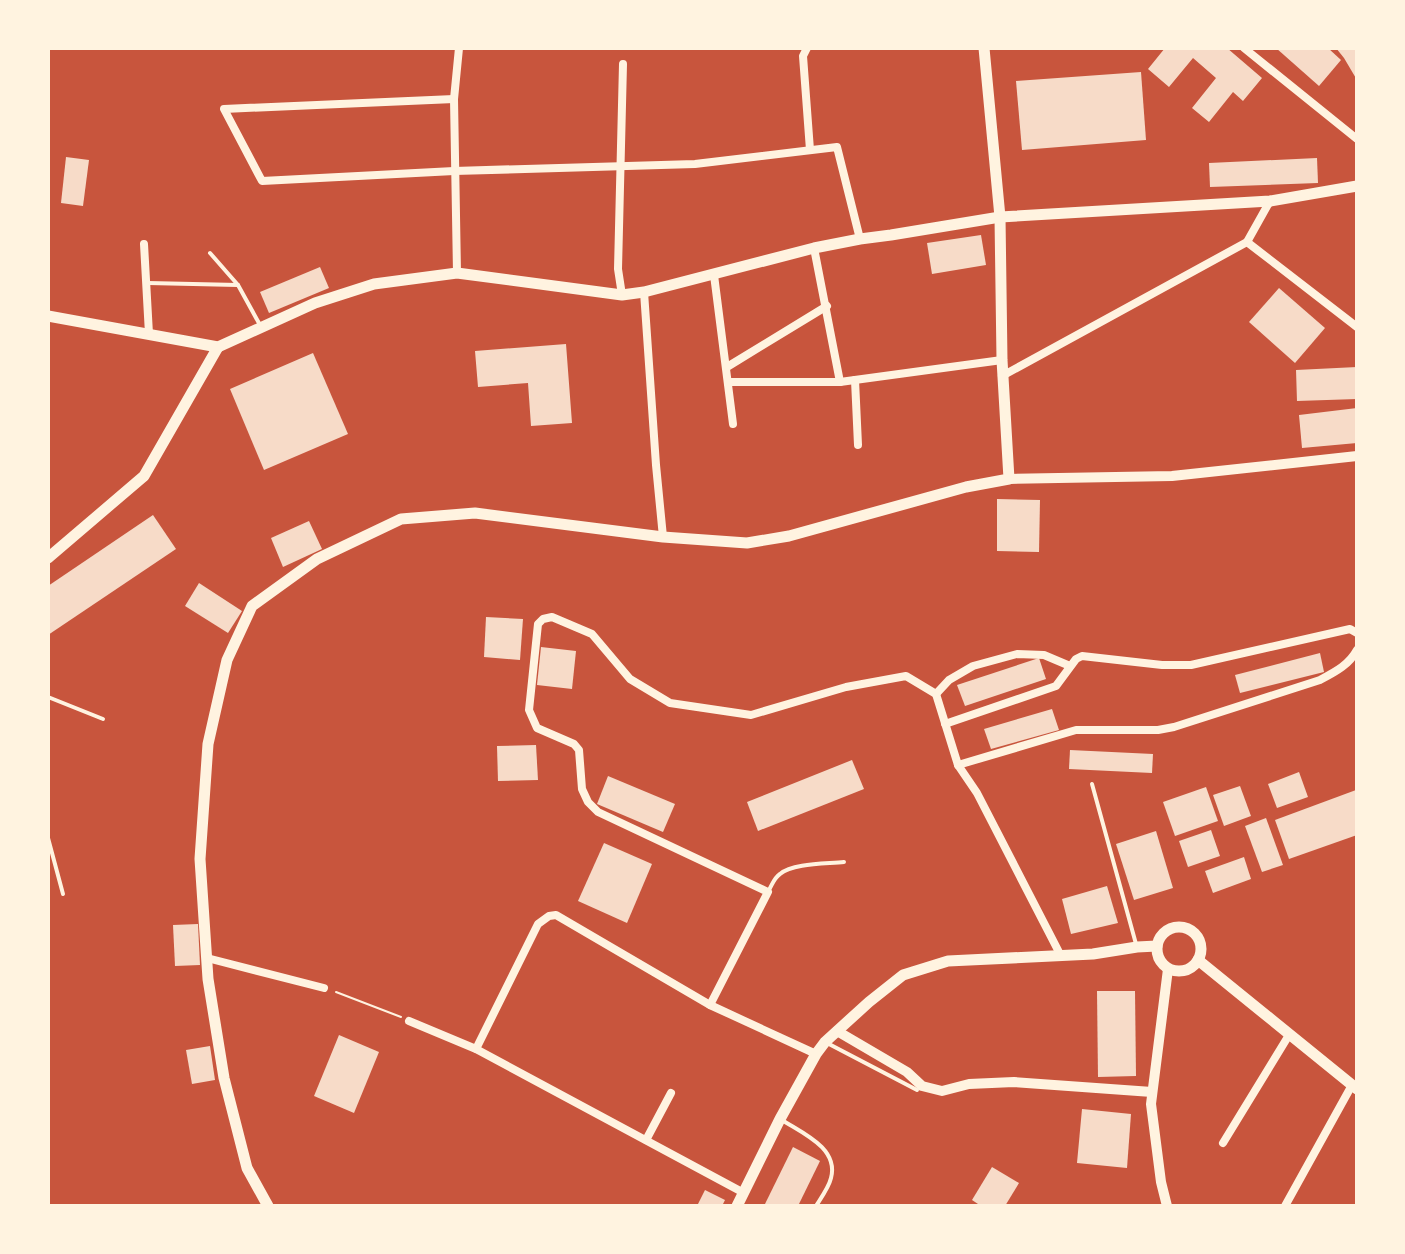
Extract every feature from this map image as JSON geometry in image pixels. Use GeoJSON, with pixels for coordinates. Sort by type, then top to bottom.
{"type":"FeatureCollection","features":[{"type":"Feature","properties":{"kind":"main road"},"geometry":{"type":"LineString","coordinates":[[268,1206],[247,1168],[224,1078],[208,979],[200,859],[208,744],[227,660],[252,606],[317,559],[401,519],[475,513],[663,537],[747,543],[789,536],[966,487],[1009,479],[1002,376],[1000,217],[984,48]]}},
{"type":"Feature","properties":{"kind":"main road"},"geometry":{"type":"LineString","coordinates":[[48,316],[218,347],[315,303],[374,284],[457,273],[622,295],[714,275],[814,248],[1000,217],[1270,201],[1357,186]]}},
{"type":"Feature","properties":{"kind":"main road"},"geometry":{"type":"LineString","coordinates":[[48,558],[144,476],[218,347]]}},
{"type":"Feature","properties":{"kind":"main road"},"geometry":{"type":"LineString","coordinates":[[1183,928],[1195,934],[1201,954],[1198,960],[1194,966],[1181,971],[1168,969],[1159,959],[1157,946],[1164,933],[1183,928]]}},
{"type":"Feature","properties":{"kind":"main road"},"geometry":{"type":"LineString","coordinates":[[737,1206],[816,1054],[837,1031],[903,975],[948,961],[1093,954],[1157,946]]}},
{"type":"Feature","properties":{"kind":"main road"},"geometry":{"type":"LineString","coordinates":[[1198,960],[1354,1087]]}},
{"type":"Feature","properties":{"kind":"street"},"geometry":{"type":"LineString","coordinates":[[457,273],[454,99],[459,48]]}},
{"type":"Feature","properties":{"kind":"street"},"geometry":{"type":"LineString","coordinates":[[807,48],[803,56],[810,150]]}},
{"type":"Feature","properties":{"kind":"street"},"geometry":{"type":"LineString","coordinates":[[1244,48],[1357,139]]}},
{"type":"Feature","properties":{"kind":"street"},"geometry":{"type":"LineString","coordinates":[[622,295],[618,269],[623,64]]}},
{"type":"Feature","properties":{"kind":"street"},"geometry":{"type":"LineString","coordinates":[[454,99],[224,109],[262,181],[454,171],[695,164],[837,147],[860,239]]}},
{"type":"Feature","properties":{"kind":"street"},"geometry":{"type":"LineString","coordinates":[[1002,376],[1247,242],[1270,201]]}},
{"type":"Feature","properties":{"kind":"street"},"geometry":{"type":"LineString","coordinates":[[1247,242],[1357,327]]}},
{"type":"Feature","properties":{"kind":"street"},"geometry":{"type":"LineString","coordinates":[[144,244],[149,334]]}},
{"type":"Feature","properties":{"kind":"street"},"geometry":{"type":"LineString","coordinates":[[814,248],[840,382]]}},
{"type":"Feature","properties":{"kind":"street"},"geometry":{"type":"LineString","coordinates":[[714,275],[733,424]]}},
{"type":"Feature","properties":{"kind":"street"},"geometry":{"type":"LineString","coordinates":[[644,292],[663,537]]}},
{"type":"Feature","properties":{"kind":"street"},"geometry":{"type":"LineString","coordinates":[[727,367],[827,306]]}},
{"type":"Feature","properties":{"kind":"street"},"geometry":{"type":"LineString","coordinates":[[728,382],[840,382],[1002,360]]}},
{"type":"Feature","properties":{"kind":"street"},"geometry":{"type":"LineString","coordinates":[[855,380],[858,445]]}},
{"type":"Feature","properties":{"kind":"street"},"geometry":{"type":"LineString","coordinates":[[1009,479],[1172,476],[1357,456]]}},
{"type":"Feature","properties":{"kind":"street"},"geometry":{"type":"LineString","coordinates":[[710,1005],[768,892],[598,812],[588,802],[582,789],[579,750],[574,744],[537,728],[529,710],[538,624],[543,619],[552,617],[592,634],[630,679],[670,703],[751,715],[846,687],[906,676],[936,694],[958,765],[977,793],[1061,956]]}},
{"type":"Feature","properties":{"kind":"street"},"geometry":{"type":"LineString","coordinates":[[945,724],[1056,686],[1076,659],[1082,656],[1191,665],[1350,629],[1357,633]]}},
{"type":"Feature","properties":{"kind":"street"},"geometry":{"type":"LineString","coordinates":[[958,765],[1076,730],[1158,730],[1193,722],[1320,680],[1338,671],[1357,650]]}},
{"type":"Feature","properties":{"kind":"street"},"geometry":{"type":"LineString","coordinates":[[936,694],[949,680],[973,666],[1017,654],[1044,655],[1070,666]]}},
{"type":"Feature","properties":{"kind":"street"},"geometry":{"type":"LineString","coordinates":[[476,1049],[538,924],[556,915],[710,1005],[816,1054]]}},
{"type":"Feature","properties":{"kind":"street"},"geometry":{"type":"LineString","coordinates":[[207,958],[324,988]]}},
{"type":"Feature","properties":{"kind":"street"},"geometry":{"type":"LineString","coordinates":[[1167,1206],[1151,1104],[1168,969]]}},
{"type":"Feature","properties":{"kind":"street"},"geometry":{"type":"LineString","coordinates":[[409,1021],[476,1049],[744,1193]]}},
{"type":"Feature","properties":{"kind":"street"},"geometry":{"type":"LineString","coordinates":[[837,1031],[907,1072],[922,1086],[942,1091],[969,1084],[1014,1082],[1152,1092]]}},
{"type":"Feature","properties":{"kind":"street"},"geometry":{"type":"LineString","coordinates":[[1223,1143],[1289,1035]]}},
{"type":"Feature","properties":{"kind":"street"},"geometry":{"type":"LineString","coordinates":[[1285,1206],[1354,1087]]}},
{"type":"Feature","properties":{"kind":"street"},"geometry":{"type":"LineString","coordinates":[[646,1140],[671,1093]]}},
{"type":"Feature","properties":{"kind":"lane"},"geometry":{"type":"LineString","coordinates":[[210,253],[238,285],[262,327]]}},
{"type":"Feature","properties":{"kind":"lane"},"geometry":{"type":"LineString","coordinates":[[146,283],[238,285]]}},
{"type":"Feature","properties":{"kind":"lane"},"geometry":{"type":"LineString","coordinates":[[48,697],[103,719]]}},
{"type":"Feature","properties":{"kind":"lane"},"geometry":{"type":"LineString","coordinates":[[1092,784],[1137,947]]}},
{"type":"Feature","properties":{"kind":"lane"},"geometry":{"type":"LineString","coordinates":[[48,838],[63,894]]}},
{"type":"Feature","properties":{"kind":"lane"},"geometry":{"type":"LineString","coordinates":[[768,892],[781,872],[844,862]]}},
{"type":"Feature","properties":{"kind":"lane"},"geometry":{"type":"LineString","coordinates":[[825,1042],[917,1090]]}},
{"type":"Feature","properties":{"kind":"lane"},"geometry":{"type":"LineString","coordinates":[[780,1119],[821,1145],[830,1160],[832,1177],[816,1206]]}},
{"type":"Feature","properties":{"kind":"path"},"geometry":{"type":"LineString","coordinates":[[324,988],[409,1021]]}},
{"type":"Feature","properties":{"kind":"building"},"geometry":{"type":"Polygon","coordinates":[[[1165,48],[1227,48],[1262,78],[1243,101],[1233,92],[1209,122],[1192,108],[1216,78],[1193,58],[1169,87],[1148,69],[1165,48]]]}},
{"type":"Feature","properties":{"kind":"building"},"geometry":{"type":"Polygon","coordinates":[[[1276,48],[1328,48],[1341,60],[1319,86],[1276,48]]]}},
{"type":"Feature","properties":{"kind":"building"},"geometry":{"type":"Polygon","coordinates":[[[1336,48],[1357,48],[1357,80],[1344,58],[1336,48]]]}},
{"type":"Feature","properties":{"kind":"building"},"geometry":{"type":"Polygon","coordinates":[[[1141,72],[1146,140],[1022,150],[1016,81],[1141,72]]]}},
{"type":"Feature","properties":{"kind":"building"},"geometry":{"type":"Polygon","coordinates":[[[66,157],[89,160],[83,206],[61,203],[66,157]]]}},
{"type":"Feature","properties":{"kind":"building"},"geometry":{"type":"Polygon","coordinates":[[[1317,158],[1318,183],[1210,187],[1209,163],[1317,158]]]}},
{"type":"Feature","properties":{"kind":"building"},"geometry":{"type":"Polygon","coordinates":[[[981,235],[986,265],[932,274],[927,243],[981,235]]]}},
{"type":"Feature","properties":{"kind":"building"},"geometry":{"type":"Polygon","coordinates":[[[320,267],[329,288],[269,313],[260,292],[320,267]]]}},
{"type":"Feature","properties":{"kind":"building"},"geometry":{"type":"Polygon","coordinates":[[[1279,288],[1325,328],[1295,363],[1249,322],[1279,288]]]}},
{"type":"Feature","properties":{"kind":"building"},"geometry":{"type":"Polygon","coordinates":[[[566,344],[572,423],[531,426],[528,383],[478,387],[475,351],[566,344]]]}},
{"type":"Feature","properties":{"kind":"building"},"geometry":{"type":"Polygon","coordinates":[[[313,353],[348,434],[264,470],[230,389],[313,353]]]}},
{"type":"Feature","properties":{"kind":"building"},"geometry":{"type":"Polygon","coordinates":[[[1357,367],[1357,399],[1297,401],[1296,370],[1357,367]]]}},
{"type":"Feature","properties":{"kind":"building"},"geometry":{"type":"Polygon","coordinates":[[[1357,408],[1357,443],[1302,448],[1299,415],[1357,408]]]}},
{"type":"Feature","properties":{"kind":"building"},"geometry":{"type":"Polygon","coordinates":[[[997,499],[1040,500],[1039,552],[997,551],[997,499]]]}},
{"type":"Feature","properties":{"kind":"building"},"geometry":{"type":"Polygon","coordinates":[[[153,515],[176,549],[48,635],[48,586],[153,515]]]}},
{"type":"Feature","properties":{"kind":"building"},"geometry":{"type":"Polygon","coordinates":[[[309,521],[322,549],[283,567],[271,538],[309,521]]]}},
{"type":"Feature","properties":{"kind":"building"},"geometry":{"type":"Polygon","coordinates":[[[199,583],[242,611],[228,633],[185,606],[199,583]]]}},
{"type":"Feature","properties":{"kind":"building"},"geometry":{"type":"Polygon","coordinates":[[[486,617],[523,619],[520,660],[484,657],[486,617]]]}},
{"type":"Feature","properties":{"kind":"building"},"geometry":{"type":"Polygon","coordinates":[[[541,647],[576,651],[572,689],[537,685],[541,647]]]}},
{"type":"Feature","properties":{"kind":"building"},"geometry":{"type":"Polygon","coordinates":[[[1320,653],[1324,672],[1240,693],[1235,675],[1320,653]]]}},
{"type":"Feature","properties":{"kind":"building"},"geometry":{"type":"Polygon","coordinates":[[[1039,658],[1046,679],[965,706],[957,685],[1039,658]]]}},
{"type":"Feature","properties":{"kind":"building"},"geometry":{"type":"Polygon","coordinates":[[[1052,709],[1059,730],[991,749],[984,729],[1052,709]]]}},
{"type":"Feature","properties":{"kind":"building"},"geometry":{"type":"Polygon","coordinates":[[[536,745],[538,780],[498,781],[497,746],[536,745]]]}},
{"type":"Feature","properties":{"kind":"building"},"geometry":{"type":"Polygon","coordinates":[[[1070,750],[1153,754],[1152,773],[1069,769],[1070,750]]]}},
{"type":"Feature","properties":{"kind":"building"},"geometry":{"type":"Polygon","coordinates":[[[852,760],[864,789],[758,831],[747,802],[852,760]]]}},
{"type":"Feature","properties":{"kind":"building"},"geometry":{"type":"Polygon","coordinates":[[[1299,772],[1308,797],[1277,808],[1268,784],[1299,772]]]}},
{"type":"Feature","properties":{"kind":"building"},"geometry":{"type":"Polygon","coordinates":[[[608,776],[675,804],[663,832],[597,804],[608,776]]]}},
{"type":"Feature","properties":{"kind":"building"},"geometry":{"type":"Polygon","coordinates":[[[1240,786],[1251,816],[1224,826],[1213,795],[1240,786]]]}},
{"type":"Feature","properties":{"kind":"building"},"geometry":{"type":"Polygon","coordinates":[[[1206,787],[1218,821],[1175,836],[1163,802],[1206,787]]]}},
{"type":"Feature","properties":{"kind":"building"},"geometry":{"type":"Polygon","coordinates":[[[1356,790],[1357,835],[1289,859],[1275,820],[1356,790]]]}},
{"type":"Feature","properties":{"kind":"building"},"geometry":{"type":"Polygon","coordinates":[[[1266,818],[1283,865],[1262,872],[1245,826],[1266,818]]]}},
{"type":"Feature","properties":{"kind":"building"},"geometry":{"type":"Polygon","coordinates":[[[1211,830],[1220,856],[1188,867],[1179,841],[1211,830]]]}},
{"type":"Feature","properties":{"kind":"building"},"geometry":{"type":"Polygon","coordinates":[[[1156,831],[1173,888],[1134,900],[1116,844],[1156,831]]]}},
{"type":"Feature","properties":{"kind":"building"},"geometry":{"type":"Polygon","coordinates":[[[604,843],[652,864],[627,923],[578,901],[604,843]]]}},
{"type":"Feature","properties":{"kind":"building"},"geometry":{"type":"Polygon","coordinates":[[[1244,857],[1251,879],[1213,893],[1205,871],[1244,857]]]}},
{"type":"Feature","properties":{"kind":"building"},"geometry":{"type":"Polygon","coordinates":[[[1107,886],[1118,923],[1071,934],[1062,899],[1107,886]]]}},
{"type":"Feature","properties":{"kind":"building"},"geometry":{"type":"Polygon","coordinates":[[[198,924],[200,965],[175,966],[173,925],[198,924]]]}},
{"type":"Feature","properties":{"kind":"building"},"geometry":{"type":"Polygon","coordinates":[[[1097,991],[1135,991],[1136,1076],[1098,1077],[1097,991]]]}},
{"type":"Feature","properties":{"kind":"building"},"geometry":{"type":"Polygon","coordinates":[[[339,1035],[379,1052],[354,1113],[314,1096],[339,1035]]]}},
{"type":"Feature","properties":{"kind":"building"},"geometry":{"type":"Polygon","coordinates":[[[210,1046],[215,1080],[192,1084],[186,1050],[210,1046]]]}},
{"type":"Feature","properties":{"kind":"building"},"geometry":{"type":"Polygon","coordinates":[[[1082,1109],[1131,1114],[1127,1168],[1077,1163],[1082,1109]]]}},
{"type":"Feature","properties":{"kind":"building"},"geometry":{"type":"Polygon","coordinates":[[[793,1147],[820,1161],[798,1206],[764,1206],[793,1147]]]}},
{"type":"Feature","properties":{"kind":"building"},"geometry":{"type":"Polygon","coordinates":[[[992,1167],[1019,1183],[1005,1206],[981,1206],[972,1200],[992,1167]]]}},
{"type":"Feature","properties":{"kind":"building"},"geometry":{"type":"Polygon","coordinates":[[[705,1190],[725,1200],[722,1206],[697,1206],[705,1190]]]}}]}
